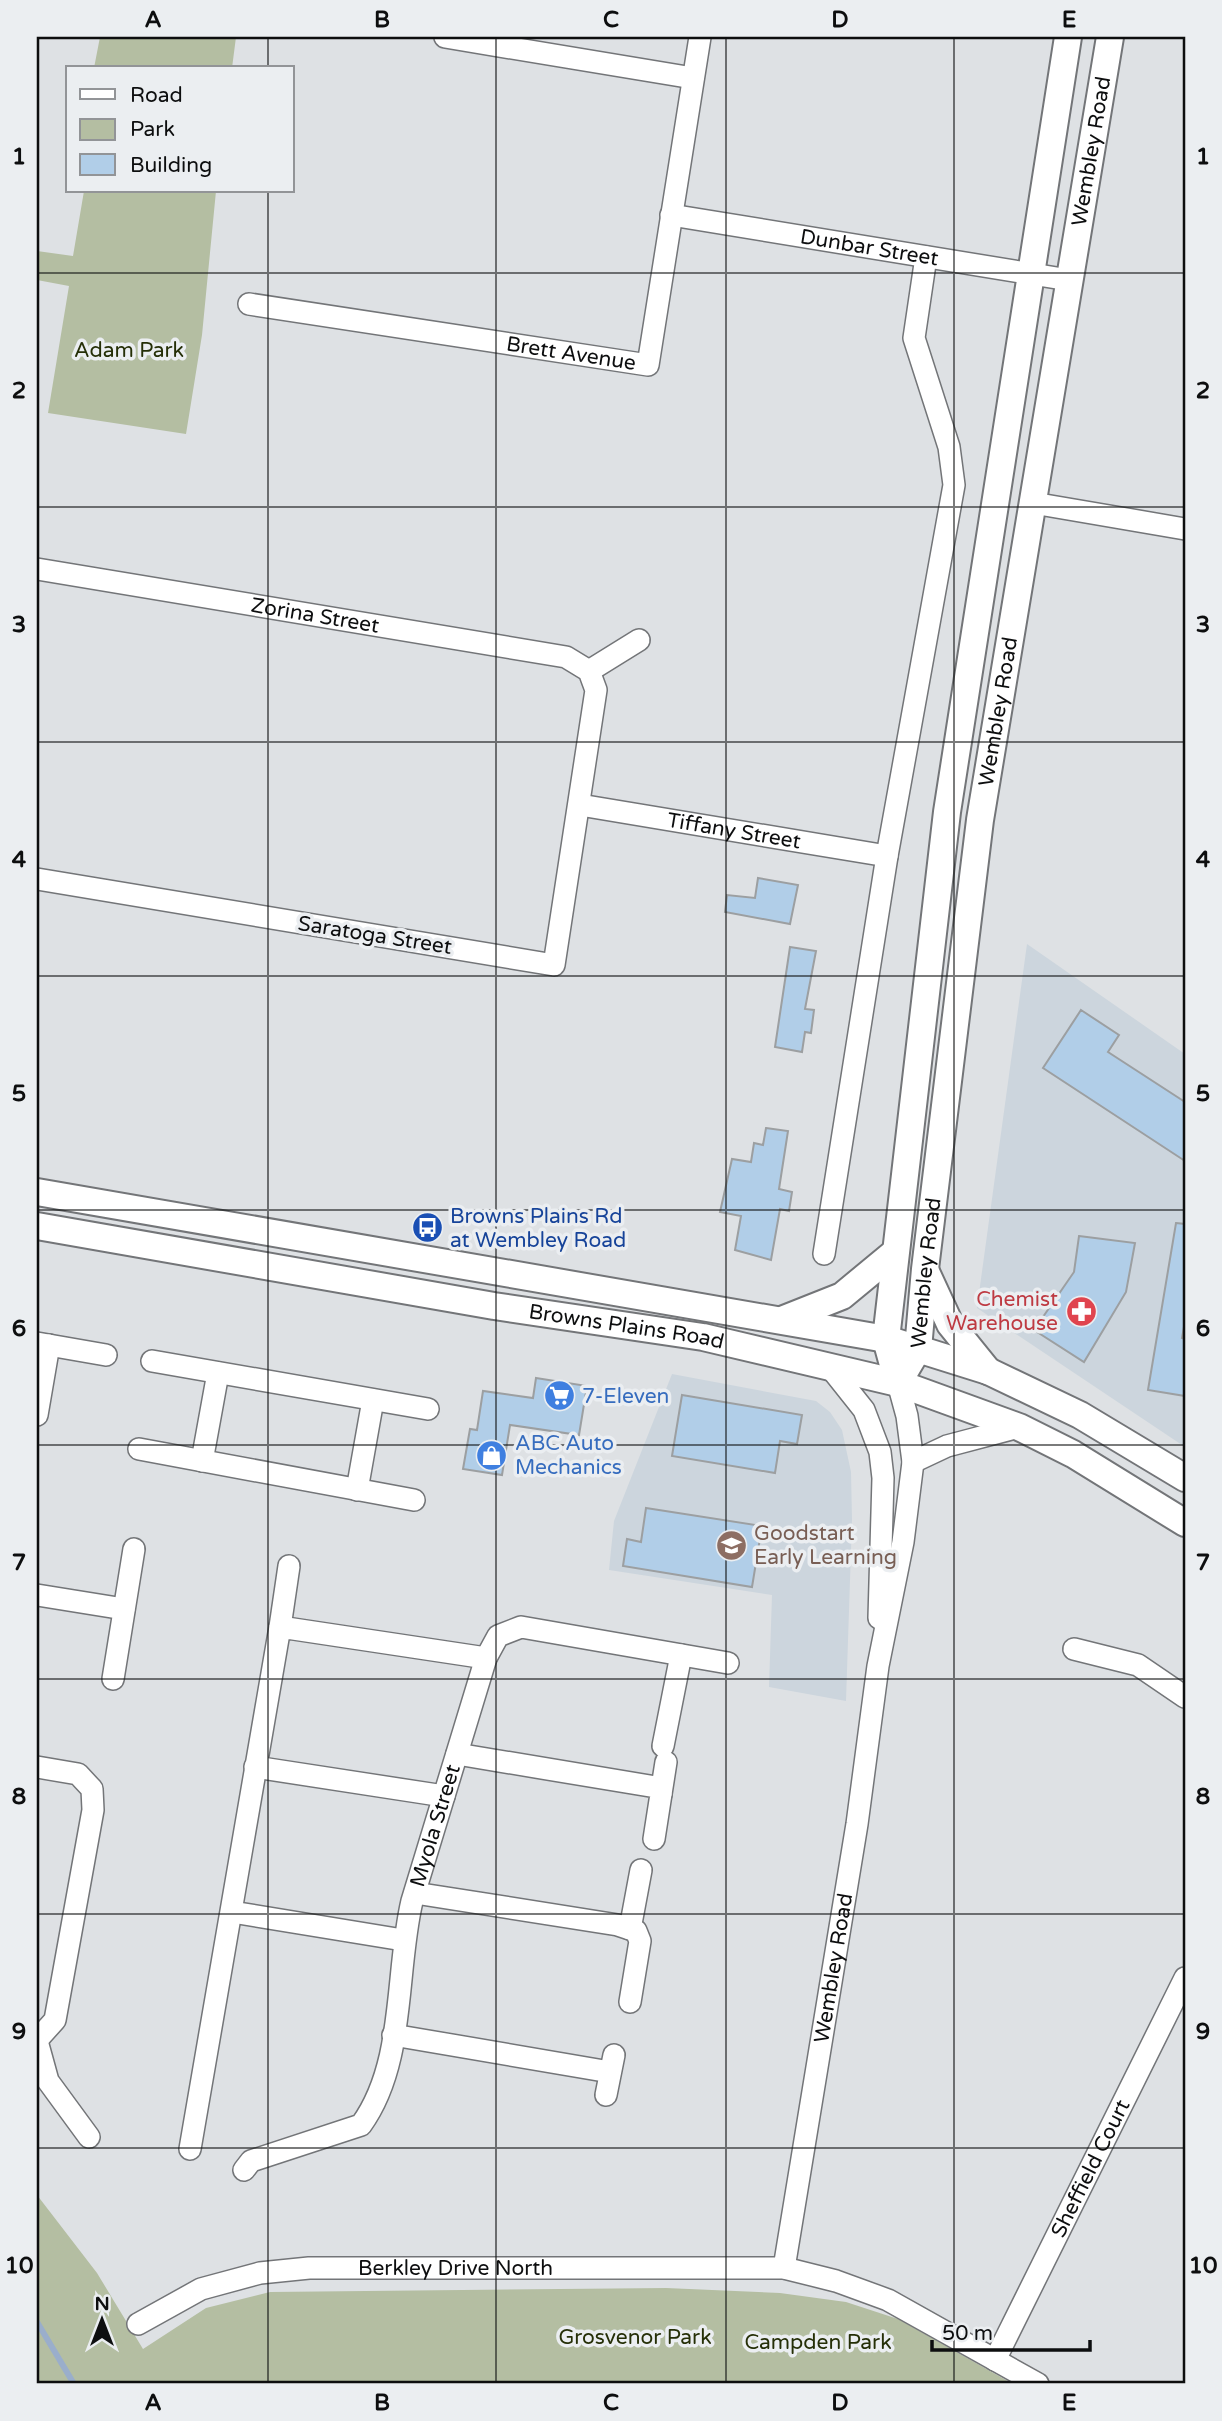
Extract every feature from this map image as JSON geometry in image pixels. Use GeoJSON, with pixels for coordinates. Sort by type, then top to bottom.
{"type":"FeatureCollection","features":[{"type":"Feature","properties":{"kind":"main road","name":"Wembley Road"},"geometry":{"type":"LineString","coordinates":[[898,1383],[886,1339],[947,812],[1068,37]]}},
{"type":"Feature","properties":{"kind":"main road","name":"Wembley Road"},"geometry":{"type":"LineString","coordinates":[[898,1383],[918,1349],[925,1269],[980,820],[1110,37]]}},
{"type":"Feature","properties":{"kind":"main road","name":"Browns Plains Road"},"geometry":{"type":"LineString","coordinates":[[37,1192],[785,1319],[886,1339],[988,1371],[1080,1415],[1185,1478]]}},
{"type":"Feature","properties":{"kind":"main road","name":"Browns Plains Road"},"geometry":{"type":"LineString","coordinates":[[37,1226],[494,1306],[703,1337],[898,1383],[1019,1427],[1073,1454],[1185,1523]]}},
{"type":"Feature","properties":{"kind":"main road"},"geometry":{"type":"LineString","coordinates":[[785,1319],[842,1296],[894,1253]]}},
{"type":"Feature","properties":{"kind":"main road"},"geometry":{"type":"LineString","coordinates":[[925,1269],[950,1324],[988,1371]]}},
{"type":"Feature","properties":{"kind":"main road"},"geometry":{"type":"LineString","coordinates":[[706,1307],[737,1323],[822,1343],[898,1383]]}},
{"type":"Feature","properties":{"kind":"street"},"geometry":{"type":"LineString","coordinates":[[445,37],[693,78]]}},
{"type":"Feature","properties":{"kind":"street","name":"Brett Avenue"},"geometry":{"type":"LineString","coordinates":[[249,304],[648,365],[700,37]]}},
{"type":"Feature","properties":{"kind":"street","name":"Dunbar Street"},"geometry":{"type":"LineString","coordinates":[[671,215],[1069,280]]}},
{"type":"Feature","properties":{"kind":"street"},"geometry":{"type":"LineString","coordinates":[[824,1255],[887,856],[954,485],[949,447],[914,338],[926,257]]}},
{"type":"Feature","properties":{"kind":"street"},"geometry":{"type":"LineString","coordinates":[[1033,503],[1185,529]]}},
{"type":"Feature","properties":{"kind":"street","name":"Zorina Street"},"geometry":{"type":"LineString","coordinates":[[37,569],[566,657],[589,671]]}},
{"type":"Feature","properties":{"kind":"street"},"geometry":{"type":"LineString","coordinates":[[580,805],[596,690],[589,671],[639,640]]}},
{"type":"Feature","properties":{"kind":"street","name":"Tiffany Street"},"geometry":{"type":"LineString","coordinates":[[580,805],[887,856]]}},
{"type":"Feature","properties":{"kind":"street","name":"Saratoga Street"},"geometry":{"type":"LineString","coordinates":[[37,879],[554,965],[580,805]]}},
{"type":"Feature","properties":{"kind":"street"},"geometry":{"type":"LineString","coordinates":[[37,1415],[43,1344],[106,1355]]}},
{"type":"Feature","properties":{"kind":"street"},"geometry":{"type":"LineString","coordinates":[[152,1361],[428,1409]]}},
{"type":"Feature","properties":{"kind":"street","name":"Wembley Road"},"geometry":{"type":"LineString","coordinates":[[829,1366],[864,1410],[880,1452],[883,1478],[878,1666]]}},
{"type":"Feature","properties":{"kind":"street"},"geometry":{"type":"LineString","coordinates":[[202,1461],[218,1373]]}},
{"type":"Feature","properties":{"kind":"street","name":"Wembley Road"},"geometry":{"type":"LineString","coordinates":[[784,2268],[857,1824],[878,1666],[903,1542],[913,1462],[907,1416],[898,1383]]}},
{"type":"Feature","properties":{"kind":"street"},"geometry":{"type":"LineString","coordinates":[[357,1490],[373,1400]]}},
{"type":"Feature","properties":{"kind":"street"},"geometry":{"type":"LineString","coordinates":[[913,1462],[957,1443],[1019,1427]]}},
{"type":"Feature","properties":{"kind":"street"},"geometry":{"type":"LineString","coordinates":[[139,1450],[414,1500]]}},
{"type":"Feature","properties":{"kind":"street"},"geometry":{"type":"LineString","coordinates":[[113,1679],[134,1549]]}},
{"type":"Feature","properties":{"kind":"street"},"geometry":{"type":"LineString","coordinates":[[190,2150],[289,1566]]}},
{"type":"Feature","properties":{"kind":"street"},"geometry":{"type":"LineString","coordinates":[[37,1595],[124,1609]]}},
{"type":"Feature","properties":{"kind":"street"},"geometry":{"type":"LineString","coordinates":[[279,1627],[486,1658]]}},
{"type":"Feature","properties":{"kind":"street","name":"Myola Street"},"geometry":{"type":"LineString","coordinates":[[244,2170],[251,2161],[361,2125],[372,2110],[393,2035],[403,1940],[415,1893],[486,1658],[498,1636],[522,1627],[728,1663]]}},
{"type":"Feature","properties":{"kind":"street"},"geometry":{"type":"LineString","coordinates":[[1074,1649],[1138,1665],[1185,1697]]}},
{"type":"Feature","properties":{"kind":"street"},"geometry":{"type":"LineString","coordinates":[[654,1839],[681,1655]]}},
{"type":"Feature","properties":{"kind":"street"},"geometry":{"type":"LineString","coordinates":[[457,1754],[640,1783],[656,1787],[661,1794]]}},
{"type":"Feature","properties":{"kind":"street"},"geometry":{"type":"LineString","coordinates":[[37,1767],[78,1774],[92,1789],[93,1810],[55,2020],[37,2040],[48,2081],[89,2137]]}},
{"type":"Feature","properties":{"kind":"street"},"geometry":{"type":"LineString","coordinates":[[255,1767],[444,1796]]}},
{"type":"Feature","properties":{"kind":"street"},"geometry":{"type":"LineString","coordinates":[[630,1929],[641,1870]]}},
{"type":"Feature","properties":{"kind":"street"},"geometry":{"type":"LineString","coordinates":[[415,1893],[636,1931],[640,1941],[630,2002]]}},
{"type":"Feature","properties":{"kind":"street"},"geometry":{"type":"LineString","coordinates":[[232,1912],[403,1940]]}},
{"type":"Feature","properties":{"kind":"street","name":"Sheffield Court"},"geometry":{"type":"LineString","coordinates":[[995,2360],[1185,1978]]}},
{"type":"Feature","properties":{"kind":"street"},"geometry":{"type":"LineString","coordinates":[[393,2035],[612,2063],[606,2095]]}},
{"type":"Feature","properties":{"kind":"street","name":"Berkley Drive North"},"geometry":{"type":"LineString","coordinates":[[138,2324],[201,2289],[260,2273],[309,2268],[784,2268],[836,2281],[888,2300],[1038,2384]]}},
{"type":"Feature","properties":{"kind":"shaded area"},"geometry":{"type":"Polygon","coordinates":[[[1027,944],[1185,1054],[1185,1447],[977,1308],[1027,944]]]}},
{"type":"Feature","properties":{"kind":"shaded area","name":"Goodstart Early Learning"},"geometry":{"type":"Polygon","coordinates":[[[672,1374],[816,1401],[830,1412],[842,1430],[851,1472],[852,1520],[846,1701],[769,1687],[772,1595],[609,1570],[614,1521],[672,1374]]]}},
{"type":"Feature","properties":{"kind":"green space"},"geometry":{"type":"Polygon","coordinates":[[[100,37],[236,37],[232,66],[94,66],[100,37]]]}},
{"type":"Feature","properties":{"kind":"green space","name":"Adam Park"},"geometry":{"type":"Polygon","coordinates":[[[84,192],[216,192],[202,335],[186,434],[48,413],[69,286],[37,280],[37,251],[73,256],[84,192]]]}},
{"type":"Feature","properties":{"kind":"green space","name":"Grosvenor Park"},"geometry":{"type":"Polygon","coordinates":[[[37,2195],[97,2273],[143,2349],[206,2308],[270,2292],[666,2288],[780,2293],[846,2302],[898,2319],[1013,2384],[37,2384],[37,2195]]]}},
{"type":"Feature","properties":{"kind":"building"},"geometry":{"type":"Polygon","coordinates":[[[758,878],[798,885],[790,924],[725,912],[727,895],[755,898],[758,878]]]}},
{"type":"Feature","properties":{"kind":"building"},"geometry":{"type":"Polygon","coordinates":[[[790,947],[816,951],[805,1009],[814,1010],[811,1033],[805,1032],[802,1052],[775,1047],[790,947]]]}},
{"type":"Feature","properties":{"kind":"building"},"geometry":{"type":"Polygon","coordinates":[[[1081,1010],[1119,1035],[1108,1052],[1185,1102],[1185,1161],[1043,1068],[1081,1010]]]}},
{"type":"Feature","properties":{"kind":"building"},"geometry":{"type":"Polygon","coordinates":[[[766,1128],[788,1131],[779,1189],[792,1192],[789,1211],[780,1209],[771,1260],[735,1250],[741,1216],[720,1212],[732,1159],[751,1162],[754,1143],[763,1145],[766,1128]]]}},
{"type":"Feature","properties":{"kind":"building"},"geometry":{"type":"Polygon","coordinates":[[[1176,1223],[1185,1224],[1185,1321],[1182,1338],[1185,1339],[1185,1396],[1148,1390],[1176,1223]]]}},
{"type":"Feature","properties":{"kind":"building","name":"Chemist Warehouse"},"geometry":{"type":"Polygon","coordinates":[[[1079,1236],[1135,1243],[1126,1292],[1084,1362],[1034,1330],[1074,1272],[1079,1236]]]}},
{"type":"Feature","properties":{"kind":"building"},"geometry":{"type":"Polygon","coordinates":[[[536,1378],[587,1386],[579,1435],[510,1425],[502,1475],[463,1469],[470,1429],[477,1430],[483,1391],[533,1398],[536,1378]]]}},
{"type":"Feature","properties":{"kind":"building"},"geometry":{"type":"Polygon","coordinates":[[[682,1395],[802,1415],[797,1444],[780,1441],[775,1473],[672,1456],[682,1395]]]}},
{"type":"Feature","properties":{"kind":"building"},"geometry":{"type":"Polygon","coordinates":[[[646,1508],[762,1526],[752,1587],[623,1566],[627,1539],[641,1542],[646,1508]]]}},
{"type":"Feature","properties":{"kind":"waterway"},"geometry":{"type":"LineString","coordinates":[[37,2322],[74,2384]]}},
{"type":"Feature","properties":{"kind":"place","name":"Browns Plains Rd at Wembley Road"},"geometry":{"type":"Point","coordinates":[427,1228]}},
{"type":"Feature","properties":{"kind":"place","name":"Chemist Warehouse"},"geometry":{"type":"Point","coordinates":[1081,1311]}},
{"type":"Feature","properties":{"kind":"place","name":"7-Eleven"},"geometry":{"type":"Point","coordinates":[559,1396]}},
{"type":"Feature","properties":{"kind":"place","name":"ABC Auto Mechanics"},"geometry":{"type":"Point","coordinates":[492,1455]}},
{"type":"Feature","properties":{"kind":"place","name":"Goodstart Early Learning"},"geometry":{"type":"Point","coordinates":[731,1545]}},
{"type":"Feature","properties":{"kind":"park label","name":"Campden Park"},"geometry":{"type":"Point","coordinates":[818,2342]}}]}
